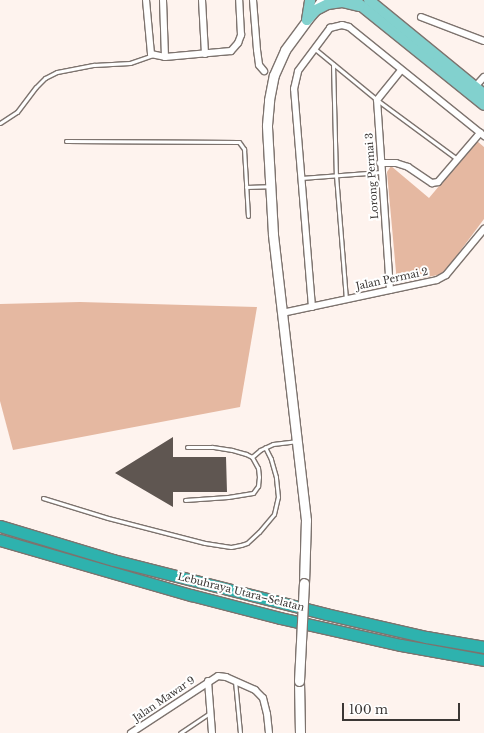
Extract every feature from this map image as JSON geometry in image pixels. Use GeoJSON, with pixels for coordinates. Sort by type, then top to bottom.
{"type":"FeatureCollection","features":[{"type":"Feature","properties":{"kind":"highway","name":"Lebuhraya Utara–Selatan"},"geometry":{"type":"LineString","coordinates":[[0,526],[113,560],[326,614],[484,647]]}},
{"type":"Feature","properties":{"kind":"highway","name":"Lebuhraya Utara–Selatan"},"geometry":{"type":"LineString","coordinates":[[0,540],[191,595],[280,618],[401,645],[484,660]]}},
{"type":"Feature","properties":{"kind":"main road"},"geometry":{"type":"LineString","coordinates":[[307,20],[310,0]]}},
{"type":"Feature","properties":{"kind":"main road"},"geometry":{"type":"LineString","coordinates":[[300,733],[299,681],[306,520],[269,186],[267,125],[269,100],[274,75],[285,50],[322,0]]}},
{"type":"Feature","properties":{"kind":"main road"},"geometry":{"type":"LineString","coordinates":[[307,20],[316,10],[328,4],[362,2],[472,90],[484,105]]}},
{"type":"Feature","properties":{"kind":"main road"},"geometry":{"type":"LineString","coordinates":[[472,90],[484,94]]}},
{"type":"Feature","properties":{"kind":"street"},"geometry":{"type":"LineString","coordinates":[[146,0],[152,55],[165,57],[231,51],[238,43],[240,35],[239,0]]}},
{"type":"Feature","properties":{"kind":"street"},"geometry":{"type":"LineString","coordinates":[[163,0],[165,57]]}},
{"type":"Feature","properties":{"kind":"street"},"geometry":{"type":"LineString","coordinates":[[202,0],[205,54]]}},
{"type":"Feature","properties":{"kind":"street"},"geometry":{"type":"LineString","coordinates":[[253,0],[259,65],[264,71]]}},
{"type":"Feature","properties":{"kind":"street"},"geometry":{"type":"LineString","coordinates":[[421,17],[484,41]]}},
{"type":"Feature","properties":{"kind":"street"},"geometry":{"type":"LineString","coordinates":[[312,307],[300,178],[295,84],[298,71],[330,28],[342,25],[349,27],[482,135],[457,159],[438,182],[432,183],[408,167],[396,163],[380,163]]}},
{"type":"Feature","properties":{"kind":"street"},"geometry":{"type":"LineString","coordinates":[[377,100],[401,70]]}},
{"type":"Feature","properties":{"kind":"street"},"geometry":{"type":"LineString","coordinates":[[472,90],[484,77]]}},
{"type":"Feature","properties":{"kind":"street","name":"Lorong Permai 3"},"geometry":{"type":"LineString","coordinates":[[377,100],[380,163],[390,290]]}},
{"type":"Feature","properties":{"kind":"street","name":"Jalan Permai 2"},"geometry":{"type":"LineString","coordinates":[[282,313],[437,280],[446,275],[484,229]]}},
{"type":"Feature","properties":{"kind":"street"},"geometry":{"type":"LineString","coordinates":[[478,236],[484,240]]}},
{"type":"Feature","properties":{"kind":"street"},"geometry":{"type":"LineString","coordinates":[[212,733],[208,681],[218,676],[235,681],[255,690],[263,698],[267,714],[269,733]]}},
{"type":"Feature","properties":{"kind":"street","name":"Jalan Mawar 9"},"geometry":{"type":"LineString","coordinates":[[131,733],[208,681]]}},
{"type":"Feature","properties":{"kind":"lane"},"geometry":{"type":"LineString","coordinates":[[314,48],[377,100],[457,159]]}},
{"type":"Feature","properties":{"kind":"lane"},"geometry":{"type":"LineString","coordinates":[[0,123],[17,112],[45,78],[57,72],[94,65],[130,63],[152,55]]}},
{"type":"Feature","properties":{"kind":"lane"},"geometry":{"type":"LineString","coordinates":[[332,64],[336,175],[346,299]]}},
{"type":"Feature","properties":{"kind":"lane"},"geometry":{"type":"LineString","coordinates":[[66,141],[239,142],[244,149],[248,216]]}},
{"type":"Feature","properties":{"kind":"lane"},"geometry":{"type":"LineString","coordinates":[[300,178],[381,172]]}},
{"type":"Feature","properties":{"kind":"lane"},"geometry":{"type":"LineString","coordinates":[[246,187],[269,186]]}},
{"type":"Feature","properties":{"kind":"lane"},"geometry":{"type":"LineString","coordinates":[[252,457],[265,447],[283,442],[298,441]]}},
{"type":"Feature","properties":{"kind":"lane"},"geometry":{"type":"LineString","coordinates":[[185,500],[228,497],[253,493],[258,486],[259,477],[258,468],[252,457],[232,450],[187,447]]}},
{"type":"Feature","properties":{"kind":"lane"},"geometry":{"type":"LineString","coordinates":[[42,498],[108,518],[205,543],[231,547],[241,545],[247,543],[259,532],[274,514],[278,497],[276,477],[271,459],[265,447]]}},
{"type":"Feature","properties":{"kind":"lane"},"geometry":{"type":"LineString","coordinates":[[235,681],[240,733]]}},
{"type":"Feature","properties":{"kind":"lane"},"geometry":{"type":"LineString","coordinates":[[180,733],[210,713]]}},
{"type":"Feature","properties":{"kind":"shaded area"},"geometry":{"type":"Polygon","coordinates":[[[477,141],[484,147],[484,219],[443,274],[397,283],[387,172],[391,166],[429,198],[477,141]]]}},
{"type":"Feature","properties":{"kind":"shaded area"},"geometry":{"type":"Polygon","coordinates":[[[80,302],[257,307],[240,407],[13,450],[0,401],[0,304],[80,302]]]}},
{"type":"Feature","properties":{"kind":"building"},"geometry":{"type":"Polygon","coordinates":[[[173,437],[173,457],[226,457],[227,492],[173,492],[173,507],[115,473],[173,437]]]}}]}
